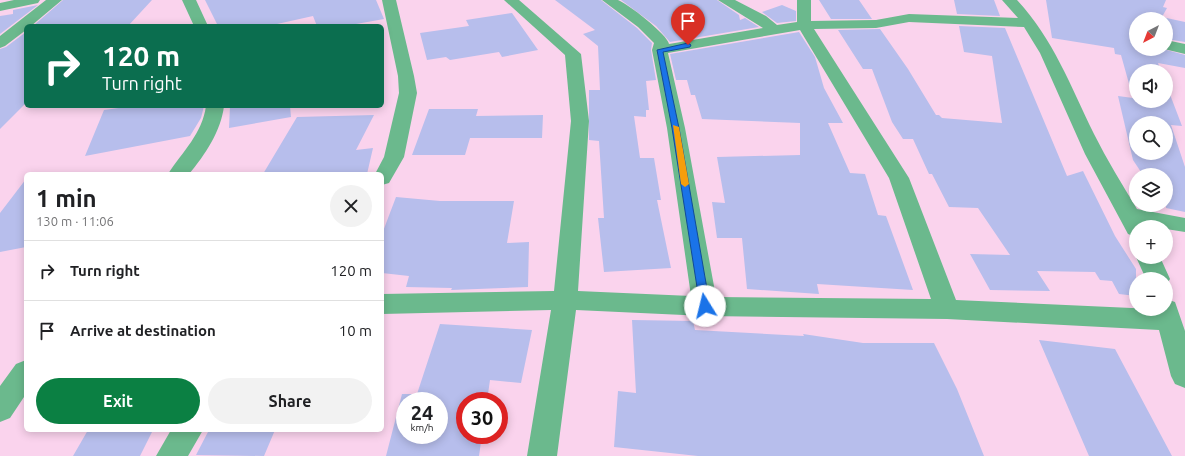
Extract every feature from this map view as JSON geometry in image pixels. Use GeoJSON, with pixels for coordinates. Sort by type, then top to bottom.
{"type":"FeatureCollection","features":[{"type":"Feature","properties":{"kind":"street"},"geometry":{"type":"LineString","coordinates":[[0,7],[33,0]]}},
{"type":"Feature","properties":{"kind":"street"},"geometry":{"type":"LineString","coordinates":[[24,24],[55,0]]}},
{"type":"Feature","properties":{"kind":"street"},"geometry":{"type":"LineString","coordinates":[[189,0],[200,24]]}},
{"type":"Feature","properties":{"kind":"street"},"geometry":{"type":"LineString","coordinates":[[384,175],[394,157],[408,93],[406,76],[389,0]]}},
{"type":"Feature","properties":{"kind":"street"},"geometry":{"type":"LineString","coordinates":[[511,0],[574,54],[580,121],[565,300],[542,456]]}},
{"type":"Feature","properties":{"kind":"street"},"geometry":{"type":"LineString","coordinates":[[610,0],[643,24],[662,42],[660,50],[676,128],[705,306]]}},
{"type":"Feature","properties":{"kind":"street"},"geometry":{"type":"LineString","coordinates":[[725,0],[761,19],[774,30]]}},
{"type":"Feature","properties":{"kind":"street"},"geometry":{"type":"LineString","coordinates":[[804,0],[804,25],[899,178],[947,309]]}},
{"type":"Feature","properties":{"kind":"street"},"geometry":{"type":"LineString","coordinates":[[1009,0],[1030,23],[1060,77],[1094,154],[1132,220]]}},
{"type":"Feature","properties":{"kind":"street"},"geometry":{"type":"LineString","coordinates":[[660,50],[804,25],[876,24],[909,18],[1030,23]]}},
{"type":"Feature","properties":{"kind":"street"},"geometry":{"type":"LineString","coordinates":[[0,43],[24,24]]}},
{"type":"Feature","properties":{"kind":"street"},"geometry":{"type":"LineString","coordinates":[[1173,46],[1185,49]]}},
{"type":"Feature","properties":{"kind":"street"},"geometry":{"type":"LineString","coordinates":[[180,172],[190,160],[213,121],[214,108]]}},
{"type":"Feature","properties":{"kind":"street"},"geometry":{"type":"LineString","coordinates":[[1173,224],[1185,225]]}},
{"type":"Feature","properties":{"kind":"street"},"geometry":{"type":"LineString","coordinates":[[384,304],[565,300],[705,306],[1129,313]]}},
{"type":"Feature","properties":{"kind":"street"},"geometry":{"type":"LineString","coordinates":[[1168,316],[1185,376]]}},
{"type":"Feature","properties":{"kind":"street"},"geometry":{"type":"LineString","coordinates":[[0,409],[24,375]]}},
{"type":"Feature","properties":{"kind":"street"},"geometry":{"type":"LineString","coordinates":[[171,456],[187,432]]}},
{"type":"Feature","properties":{"kind":"building"},"geometry":{"type":"Polygon","coordinates":[[[63,0],[152,0],[130,24],[35,24],[63,0]]]}},
{"type":"Feature","properties":{"kind":"building"},"geometry":{"type":"Polygon","coordinates":[[[205,0],[376,0],[384,19],[356,24],[316,24],[313,16],[277,24],[217,24],[205,0]]]}},
{"type":"Feature","properties":{"kind":"building"},"geometry":{"type":"Polygon","coordinates":[[[555,0],[601,0],[637,28],[652,43],[651,50],[656,80],[646,81],[649,110],[646,110],[646,117],[634,116],[640,158],[654,158],[661,200],[657,200],[671,268],[604,272],[598,218],[604,218],[599,141],[589,140],[589,90],[600,90],[598,46],[583,34],[595,30],[555,0]]]}},
{"type":"Feature","properties":{"kind":"building"},"geometry":{"type":"Polygon","coordinates":[[[621,0],[717,0],[739,15],[740,20],[745,18],[759,27],[670,42],[656,26],[621,0]]]}},
{"type":"Feature","properties":{"kind":"building"},"geometry":{"type":"Polygon","coordinates":[[[819,0],[859,0],[872,19],[831,19],[819,0]]]}},
{"type":"Feature","properties":{"kind":"building"},"geometry":{"type":"Polygon","coordinates":[[[954,0],[994,0],[1000,16],[957,14],[954,0]]]}},
{"type":"Feature","properties":{"kind":"building"},"geometry":{"type":"Polygon","coordinates":[[[1046,0],[1166,0],[1163,7],[1167,8],[1165,12],[1129,12],[1129,56],[1173,56],[1173,52],[1185,55],[1185,68],[1173,66],[1173,64],[1129,64],[1129,84],[1121,55],[1115,54],[1114,48],[1052,38],[1046,0]]]}},
{"type":"Feature","properties":{"kind":"building"},"geometry":{"type":"Polygon","coordinates":[[[38,5],[0,34],[0,16],[13,14],[13,10],[38,5]]]}},
{"type":"Feature","properties":{"kind":"building"},"geometry":{"type":"Polygon","coordinates":[[[782,5],[796,11],[796,21],[777,23],[762,12],[782,5]]]}},
{"type":"Feature","properties":{"kind":"building"},"geometry":{"type":"Polygon","coordinates":[[[512,13],[538,50],[502,57],[499,52],[450,60],[446,57],[427,60],[420,33],[469,26],[466,20],[512,13]]]}},
{"type":"Feature","properties":{"kind":"building"},"geometry":{"type":"Polygon","coordinates":[[[1173,19],[1185,22],[1185,42],[1173,40],[1173,19]]]}},
{"type":"Feature","properties":{"kind":"building"},"geometry":{"type":"Polygon","coordinates":[[[959,26],[1005,28],[1067,176],[1083,171],[1115,236],[1129,258],[1129,264],[1133,264],[1136,269],[1136,272],[1129,272],[1129,295],[1119,294],[1112,281],[1100,280],[1095,272],[1037,271],[1050,291],[990,290],[970,254],[1010,255],[978,208],[949,207],[932,174],[929,174],[913,139],[903,139],[892,122],[872,69],[863,69],[838,30],[880,29],[908,69],[936,115],[939,115],[942,118],[1002,123],[992,56],[964,52],[959,26]]]}},
{"type":"Feature","properties":{"kind":"building"},"geometry":{"type":"Polygon","coordinates":[[[799,32],[815,57],[824,88],[843,123],[828,123],[850,173],[865,174],[878,215],[886,216],[913,290],[817,284],[819,294],[747,289],[742,238],[717,238],[712,202],[725,203],[717,157],[800,155],[800,123],[702,119],[695,95],[691,95],[687,80],[676,80],[670,54],[799,32]]]}},
{"type":"Feature","properties":{"kind":"building"},"geometry":{"type":"Polygon","coordinates":[[[24,34],[24,105],[0,129],[0,49],[6,47],[24,34]]]}},
{"type":"Feature","properties":{"kind":"building"},"geometry":{"type":"Polygon","coordinates":[[[1118,96],[1129,97],[1129,108],[1173,108],[1173,102],[1182,126],[1173,125],[1173,116],[1129,116],[1129,143],[1118,96]]]}},
{"type":"Feature","properties":{"kind":"building"},"geometry":{"type":"Polygon","coordinates":[[[118,108],[204,108],[201,118],[190,136],[85,156],[104,110],[118,108]]]}},
{"type":"Feature","properties":{"kind":"building"},"geometry":{"type":"Polygon","coordinates":[[[230,108],[290,108],[291,117],[229,128],[230,108]]]}},
{"type":"Feature","properties":{"kind":"building"},"geometry":{"type":"Polygon","coordinates":[[[429,109],[478,109],[476,116],[543,115],[542,138],[470,138],[465,155],[412,155],[429,109]]]}},
{"type":"Feature","properties":{"kind":"building"},"geometry":{"type":"Polygon","coordinates":[[[374,115],[356,150],[373,148],[367,172],[264,172],[297,117],[374,115]]]}},
{"type":"Feature","properties":{"kind":"building"},"geometry":{"type":"Polygon","coordinates":[[[1173,131],[1185,167],[1185,212],[1173,209],[1173,168],[1138,168],[1133,160],[1173,160],[1173,131]]]}},
{"type":"Feature","properties":{"kind":"building"},"geometry":{"type":"Polygon","coordinates":[[[24,182],[24,247],[0,252],[0,213],[24,182]]]}},
{"type":"Feature","properties":{"kind":"building"},"geometry":{"type":"Polygon","coordinates":[[[396,197],[440,201],[514,201],[507,243],[529,242],[528,287],[451,290],[452,288],[406,287],[409,276],[384,273],[384,229],[396,197]]]}},
{"type":"Feature","properties":{"kind":"building"},"geometry":{"type":"Polygon","coordinates":[[[632,320],[693,321],[695,330],[804,336],[803,334],[863,343],[934,343],[957,389],[984,456],[698,456],[614,447],[618,391],[636,393],[632,320]]]}},
{"type":"Feature","properties":{"kind":"building"},"geometry":{"type":"Polygon","coordinates":[[[440,324],[532,330],[521,383],[490,380],[488,392],[456,392],[456,444],[481,444],[479,456],[386,456],[396,417],[396,444],[448,444],[448,392],[418,392],[440,324]]]}},
{"type":"Feature","properties":{"kind":"building"},"geometry":{"type":"Polygon","coordinates":[[[1039,340],[1115,349],[1172,456],[1089,456],[1039,340]]]}},
{"type":"Feature","properties":{"kind":"building"},"geometry":{"type":"Polygon","coordinates":[[[87,432],[152,432],[140,456],[73,456],[87,432]]]}},
{"type":"Feature","properties":{"kind":"building"},"geometry":{"type":"Polygon","coordinates":[[[208,432],[274,432],[264,456],[196,455],[208,432]]]}},
{"type":"Feature","properties":{"kind":"slow traffic"},"geometry":{"type":"LineString","coordinates":[[675,127],[685,184]]}},
{"type":"Feature","properties":{"kind":"route"},"geometry":{"type":"LineString","coordinates":[[688,45],[660,50],[676,128],[705,306]]}}]}
